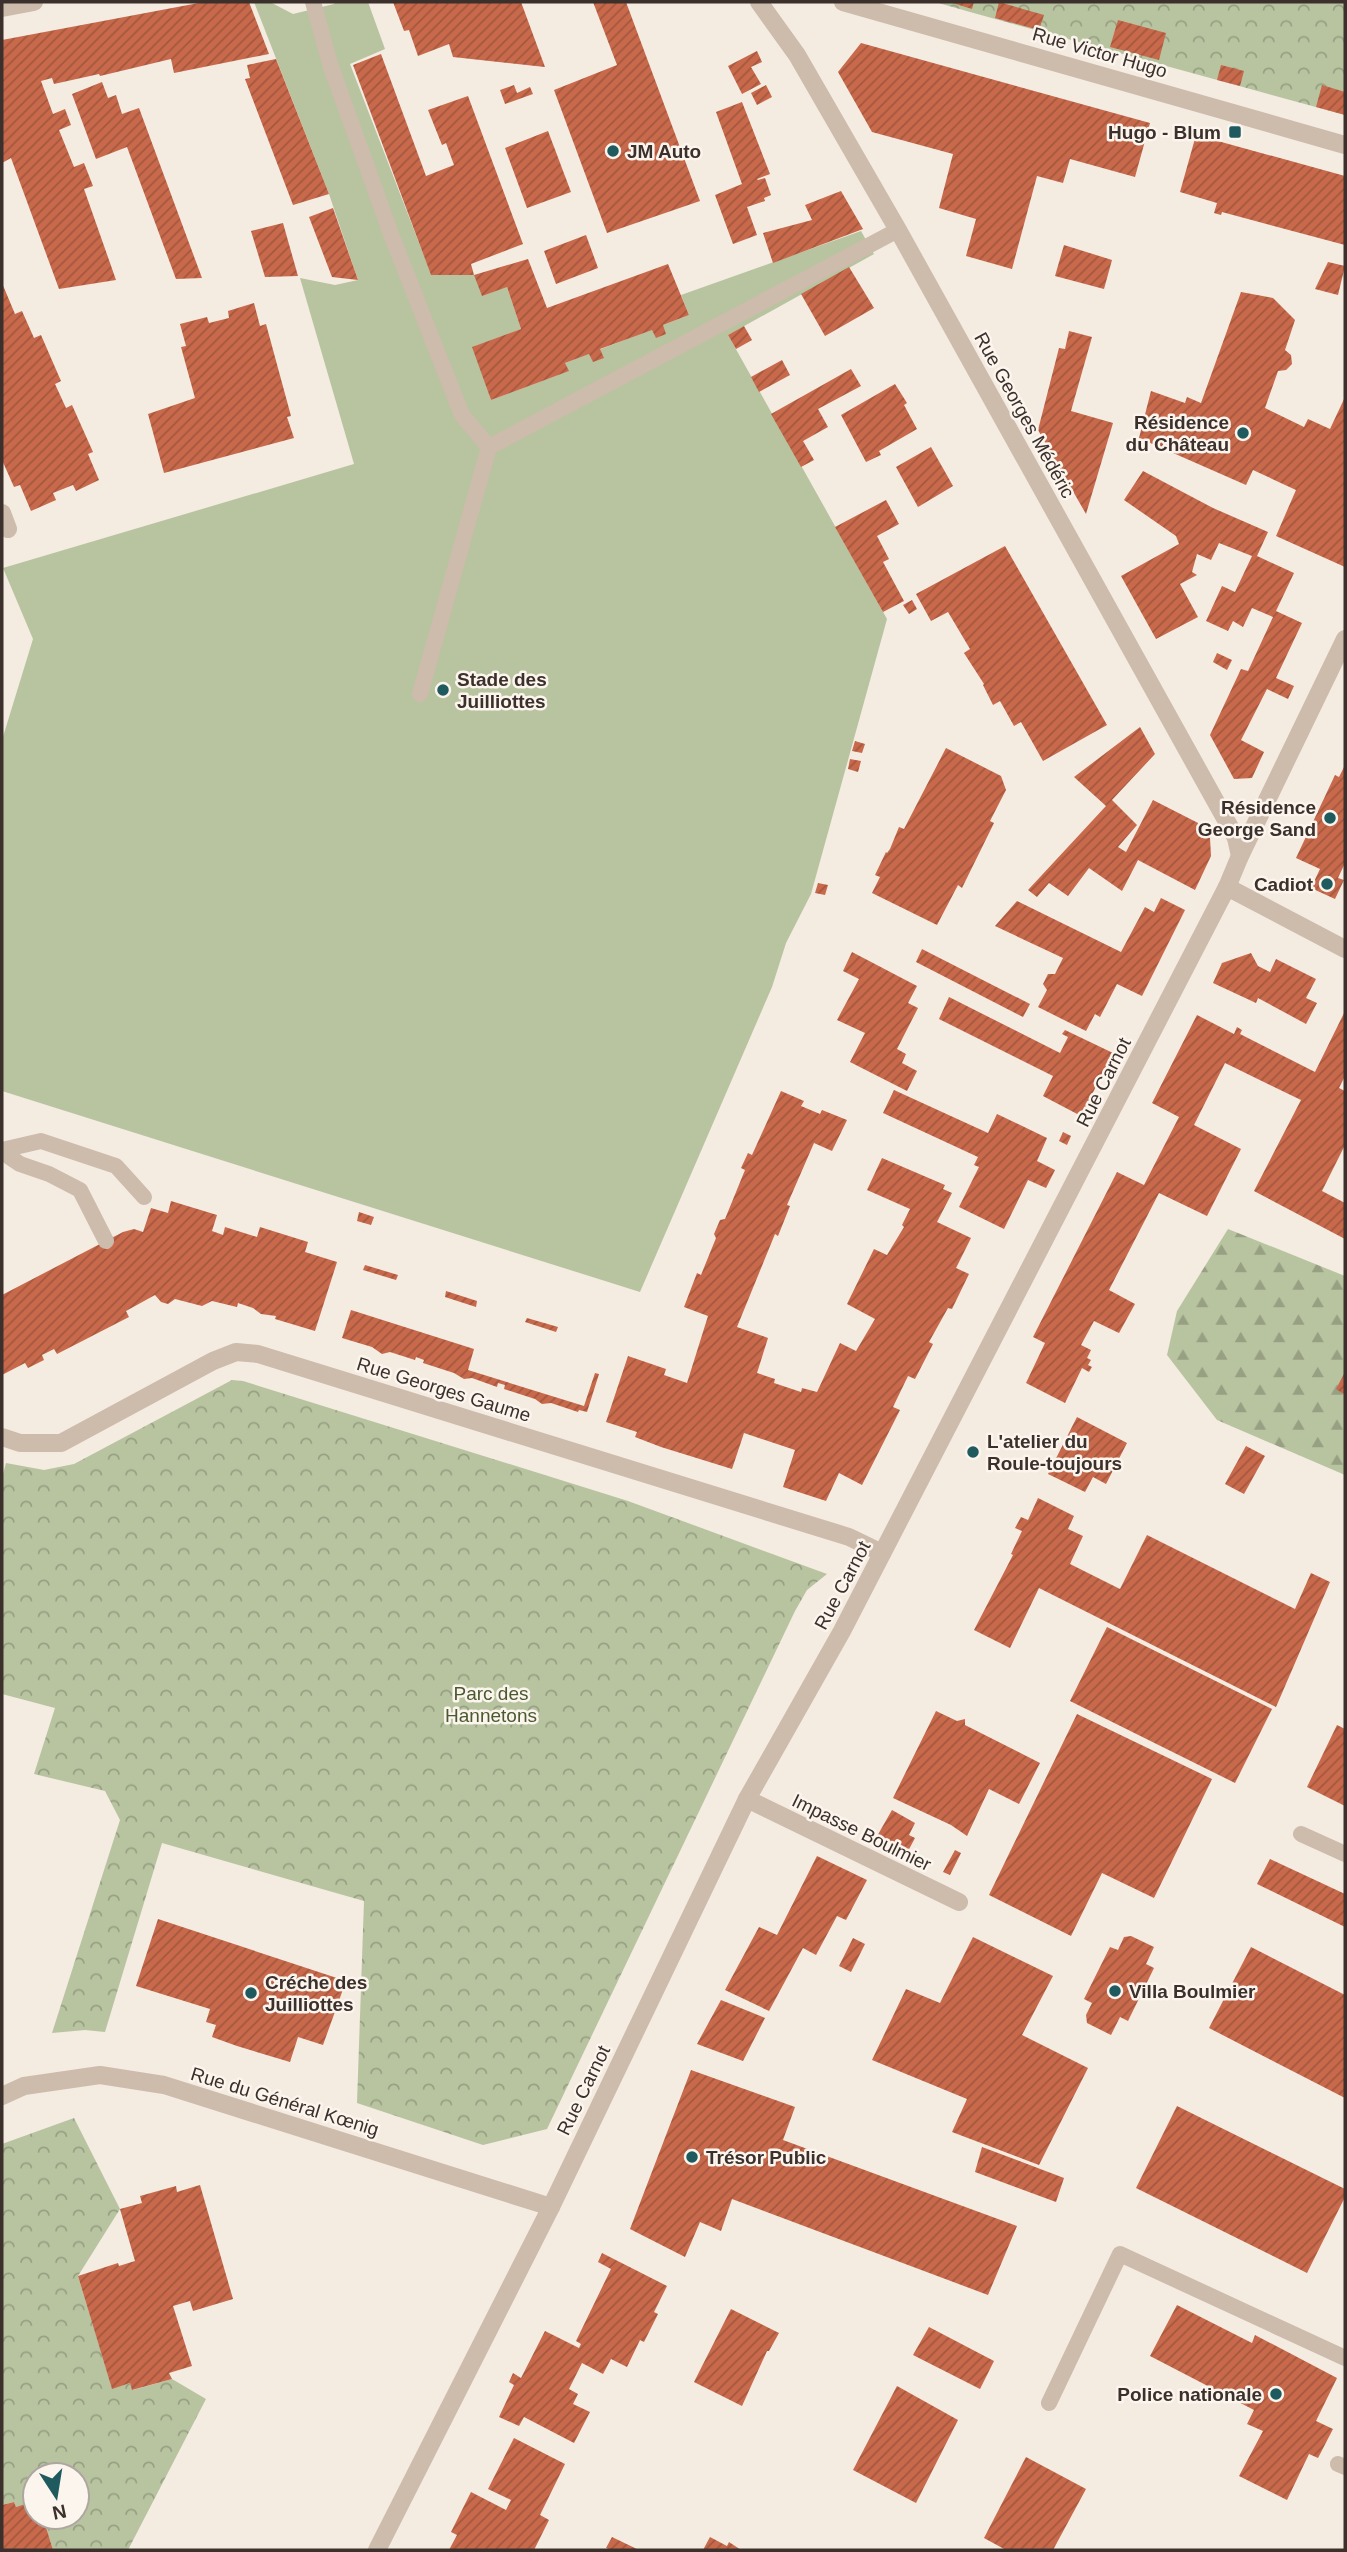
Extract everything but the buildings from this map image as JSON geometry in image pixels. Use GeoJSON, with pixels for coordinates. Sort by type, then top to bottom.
{"type":"FeatureCollection","features":[{"type":"Feature","properties":{"kind":"street"},"geometry":{"type":"LineString","coordinates":[[2,8],[34,2]]}},
{"type":"Feature","properties":{"kind":"street","name":"Rue Georges Médéric"},"geometry":{"type":"LineString","coordinates":[[759,2],[797,55],[898,230],[1236,838],[1240,856]]}},
{"type":"Feature","properties":{"kind":"street","name":"Rue Victor Hugo"},"geometry":{"type":"LineString","coordinates":[[844,2],[1345,145]]}},
{"type":"Feature","properties":{"kind":"street","name":"Rue Carnot"},"geometry":{"type":"LineString","coordinates":[[377,2550],[551,2207],[747,1799],[842,1631],[1227,887],[1345,639]]}},
{"type":"Feature","properties":{"kind":"street"},"geometry":{"type":"LineString","coordinates":[[1227,887],[1345,949]]}},
{"type":"Feature","properties":{"kind":"street","name":"Rue Georges Gaume"},"geometry":{"type":"LineString","coordinates":[[2,1437],[20,1443],[61,1443],[213,1361],[236,1352],[258,1354],[849,1537],[882,1553]]}},
{"type":"Feature","properties":{"kind":"street","name":"Impasse Boulmier"},"geometry":{"type":"LineString","coordinates":[[747,1799],[959,1902]]}},
{"type":"Feature","properties":{"kind":"street","name":"Rue du Général Kœnig"},"geometry":{"type":"LineString","coordinates":[[2,2096],[24,2087],[100,2076],[164,2085],[551,2207]]}},
{"type":"Feature","properties":{"kind":"lane"},"geometry":{"type":"LineString","coordinates":[[313,2],[330,64],[392,237],[461,415],[489,447]]}},
{"type":"Feature","properties":{"kind":"lane"},"geometry":{"type":"LineString","coordinates":[[420,694],[489,447],[898,230]]}},
{"type":"Feature","properties":{"kind":"lane"},"geometry":{"type":"LineString","coordinates":[[2,1151],[41,1141],[116,1166],[144,1197]]}},
{"type":"Feature","properties":{"kind":"lane"},"geometry":{"type":"LineString","coordinates":[[2,1151],[20,1164],[49,1174],[80,1190],[106,1241]]}},
{"type":"Feature","properties":{"kind":"lane"},"geometry":{"type":"LineString","coordinates":[[1301,1833],[1345,1854]]}},
{"type":"Feature","properties":{"kind":"lane"},"geometry":{"type":"LineString","coordinates":[[1049,2403],[1120,2254],[1345,2358]]}},
{"type":"Feature","properties":{"kind":"green space","name":"Stade des Juilliottes"},"geometry":{"type":"Polygon","coordinates":[[[254,2],[270,2],[293,14],[336,2],[368,2],[385,49],[350,64],[431,274],[474,275],[507,287],[521,329],[473,347],[491,400],[568,371],[565,363],[689,315],[681,295],[861,231],[874,254],[728,335],[887,619],[811,894],[786,943],[772,987],[640,1292],[2,1091],[2,740],[33,639],[3,568],[354,464],[300,278],[335,285],[358,280],[329,194],[254,2]]]}},
{"type":"Feature","properties":{"kind":"green space"},"geometry":{"type":"Polygon","coordinates":[[[935,2],[1345,2],[1345,115],[970,12],[935,2]]]}},
{"type":"Feature","properties":{"kind":"green space"},"geometry":{"type":"Polygon","coordinates":[[[1228,1229],[1345,1276],[1345,1475],[1217,1420],[1167,1355],[1177,1311],[1228,1229]]]}},
{"type":"Feature","properties":{"kind":"green space","name":"Parc des Hannetons"},"geometry":{"type":"Polygon","coordinates":[[[232,1380],[243,1381],[628,1501],[827,1574],[807,1590],[795,1611],[547,2129],[483,2145],[357,2103],[364,1901],[162,1843],[105,2032],[85,2030],[52,2033],[120,1820],[105,1791],[34,1774],[55,1708],[2,1694],[2,1478],[6,1463],[44,1470],[74,1464],[232,1380]]]}},
{"type":"Feature","properties":{"kind":"green space"},"geometry":{"type":"Polygon","coordinates":[[[74,2118],[120,2209],[78,2276],[112,2388],[130,2383],[133,2390],[172,2379],[206,2399],[128,2550],[53,2550],[47,2531],[91,2531],[91,2461],[21,2461],[21,2506],[16,2507],[14,2502],[2,2505],[2,2144],[74,2118]]]}},
{"type":"Feature","properties":{"kind":"place","name":"Hugo - Blum"},"geometry":{"type":"Point","coordinates":[1235,132]}},
{"type":"Feature","properties":{"kind":"place","name":"JM Auto"},"geometry":{"type":"Point","coordinates":[613,151]}},
{"type":"Feature","properties":{"kind":"place","name":"Résidence du Château"},"geometry":{"type":"Point","coordinates":[1243,433]}},
{"type":"Feature","properties":{"kind":"place","name":"Stade des Juilliottes"},"geometry":{"type":"Point","coordinates":[443,690]}},
{"type":"Feature","properties":{"kind":"place","name":"Résidence George Sand"},"geometry":{"type":"Point","coordinates":[1330,818]}},
{"type":"Feature","properties":{"kind":"place","name":"Cadiot"},"geometry":{"type":"Point","coordinates":[1327,884]}},
{"type":"Feature","properties":{"kind":"place","name":"L'atelier du Roule-toujours"},"geometry":{"type":"Point","coordinates":[973,1452]}},
{"type":"Feature","properties":{"kind":"place","name":"Villa Boulmier"},"geometry":{"type":"Point","coordinates":[1115,1991]}},
{"type":"Feature","properties":{"kind":"place","name":"Créche des Juilliottes"},"geometry":{"type":"Point","coordinates":[251,1993]}},
{"type":"Feature","properties":{"kind":"place","name":"Trésor Public"},"geometry":{"type":"Point","coordinates":[692,2157]}},
{"type":"Feature","properties":{"kind":"place","name":"Police nationale"},"geometry":{"type":"Point","coordinates":[1276,2394]}}]}
